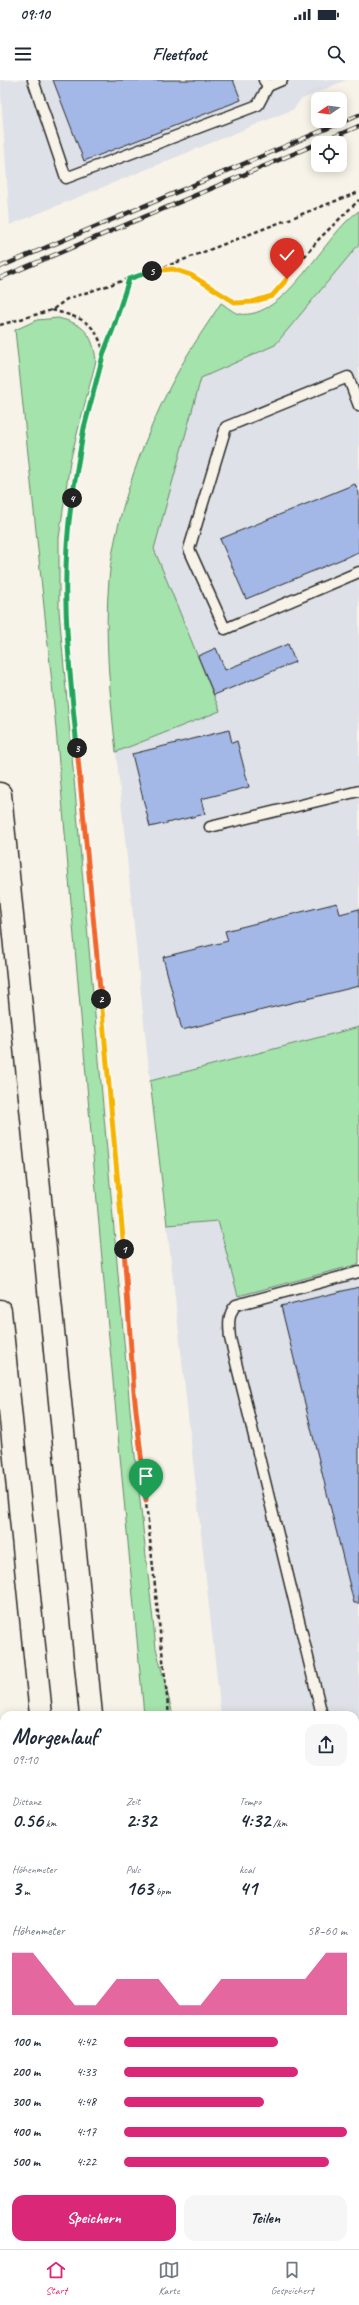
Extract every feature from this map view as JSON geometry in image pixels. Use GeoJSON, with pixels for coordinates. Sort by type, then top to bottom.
{"type":"FeatureCollection","features":[{"type":"Feature","properties":{"kind":"highway"},"geometry":{"type":"LineString","coordinates":[[0,794],[91,1711]]}},
{"type":"Feature","properties":{"kind":"highway"},"geometry":{"type":"LineString","coordinates":[[0,1311],[40,1711]]}},
{"type":"Feature","properties":{"kind":"lane"},"geometry":{"type":"LineString","coordinates":[[33,80],[66,178],[258,105],[266,83],[282,80]]}},
{"type":"Feature","properties":{"kind":"lane"},"geometry":{"type":"LineString","coordinates":[[359,406],[348,377],[226,428],[189,549],[225,629],[359,572]]}},
{"type":"Feature","properties":{"kind":"lane"},"geometry":{"type":"LineString","coordinates":[[210,827],[359,791]]}},
{"type":"Feature","properties":{"kind":"lane"},"geometry":{"type":"LineString","coordinates":[[321,1711],[230,1338],[229,1321],[231,1311],[236,1305],[359,1272]]}},
{"type":"Feature","properties":{"kind":"path"},"geometry":{"type":"LineString","coordinates":[[0,325],[12,320],[52,310],[67,299],[155,270],[359,192]]}},
{"type":"Feature","properties":{"kind":"path"},"geometry":{"type":"LineString","coordinates":[[155,270],[173,269],[191,275],[236,303],[252,302],[272,296],[319,239],[359,200]]}},
{"type":"Feature","properties":{"kind":"path"},"geometry":{"type":"LineString","coordinates":[[129,279],[104,352],[84,428],[70,510],[66,552],[65,625],[119,1179],[134,1392],[169,1711]]}},
{"type":"Feature","properties":{"kind":"path"},"geometry":{"type":"LineString","coordinates":[[52,310],[84,320],[97,333],[104,352]]}},
{"type":"Feature","properties":{"kind":"shaded area"},"geometry":{"type":"Polygon","coordinates":[[[0,80],[346,80],[318,92],[311,92],[311,95],[300,100],[294,109],[10,225],[0,80]]]}},
{"type":"Feature","properties":{"kind":"shaded area"},"geometry":{"type":"Polygon","coordinates":[[[359,244],[359,1027],[150,1081],[116,752],[220,711],[154,549],[201,378],[275,345],[359,244]]]}},
{"type":"Feature","properties":{"kind":"shaded area"},"geometry":{"type":"Polygon","coordinates":[[[218,1221],[238,1296],[359,1264],[359,1711],[221,1711],[167,1225],[218,1221]]]}},
{"type":"Feature","properties":{"kind":"green space"},"geometry":{"type":"Polygon","coordinates":[[[359,211],[359,244],[275,345],[201,378],[154,549],[220,711],[116,752],[107,644],[109,579],[112,554],[125,499],[144,444],[155,418],[184,361],[221,303],[239,314],[256,312],[273,304],[289,290],[346,222],[359,211]]]}},
{"type":"Feature","properties":{"kind":"green space"},"geometry":{"type":"Polygon","coordinates":[[[58,318],[67,320],[81,327],[90,337],[95,352],[96,361],[70,461],[59,538],[59,611],[130,1409],[156,1648],[172,1711],[144,1711],[106,1305],[52,683],[15,330],[37,320],[58,318]]]}},
{"type":"Feature","properties":{"kind":"green space"},"geometry":{"type":"Polygon","coordinates":[[[359,1027],[359,1264],[238,1296],[218,1221],[167,1225],[150,1081],[359,1027]]]}},
{"type":"Feature","properties":{"kind":"building"},"geometry":{"type":"Polygon","coordinates":[[[53,80],[233,80],[241,100],[84,161],[53,80]]]}},
{"type":"Feature","properties":{"kind":"building"},"geometry":{"type":"Polygon","coordinates":[[[355,484],[359,493],[359,552],[246,599],[220,539],[355,484]]]}},
{"type":"Feature","properties":{"kind":"building"},"geometry":{"type":"Polygon","coordinates":[[[288,644],[295,662],[214,695],[198,656],[216,648],[225,670],[288,644]]]}},
{"type":"Feature","properties":{"kind":"building"},"geometry":{"type":"Polygon","coordinates":[[[229,730],[232,743],[237,741],[249,787],[201,799],[205,814],[150,827],[132,754],[229,730]]]}},
{"type":"Feature","properties":{"kind":"building"},"geometry":{"type":"Polygon","coordinates":[[[337,903],[340,914],[359,909],[359,986],[182,1030],[163,957],[228,941],[225,931],[337,903]]]}},
{"type":"Feature","properties":{"kind":"building"},"geometry":{"type":"Polygon","coordinates":[[[359,1287],[359,1603],[354,1603],[281,1306],[359,1287]]]}},
{"type":"Feature","properties":{"kind":"railway"},"geometry":{"type":"LineString","coordinates":[[0,267],[359,115]]}},
{"type":"Feature","properties":{"kind":"railway"},"geometry":{"type":"LineString","coordinates":[[0,278],[359,126]]}},
{"type":"Feature","properties":{"kind":"route"},"geometry":{"type":"LineString","coordinates":[[146,1500],[134,1392],[119,1179],[65,625],[66,552],[70,510],[84,428],[104,352],[129,279],[155,270],[173,269],[204,281],[236,303],[252,302],[272,296],[287,279]]}}]}
